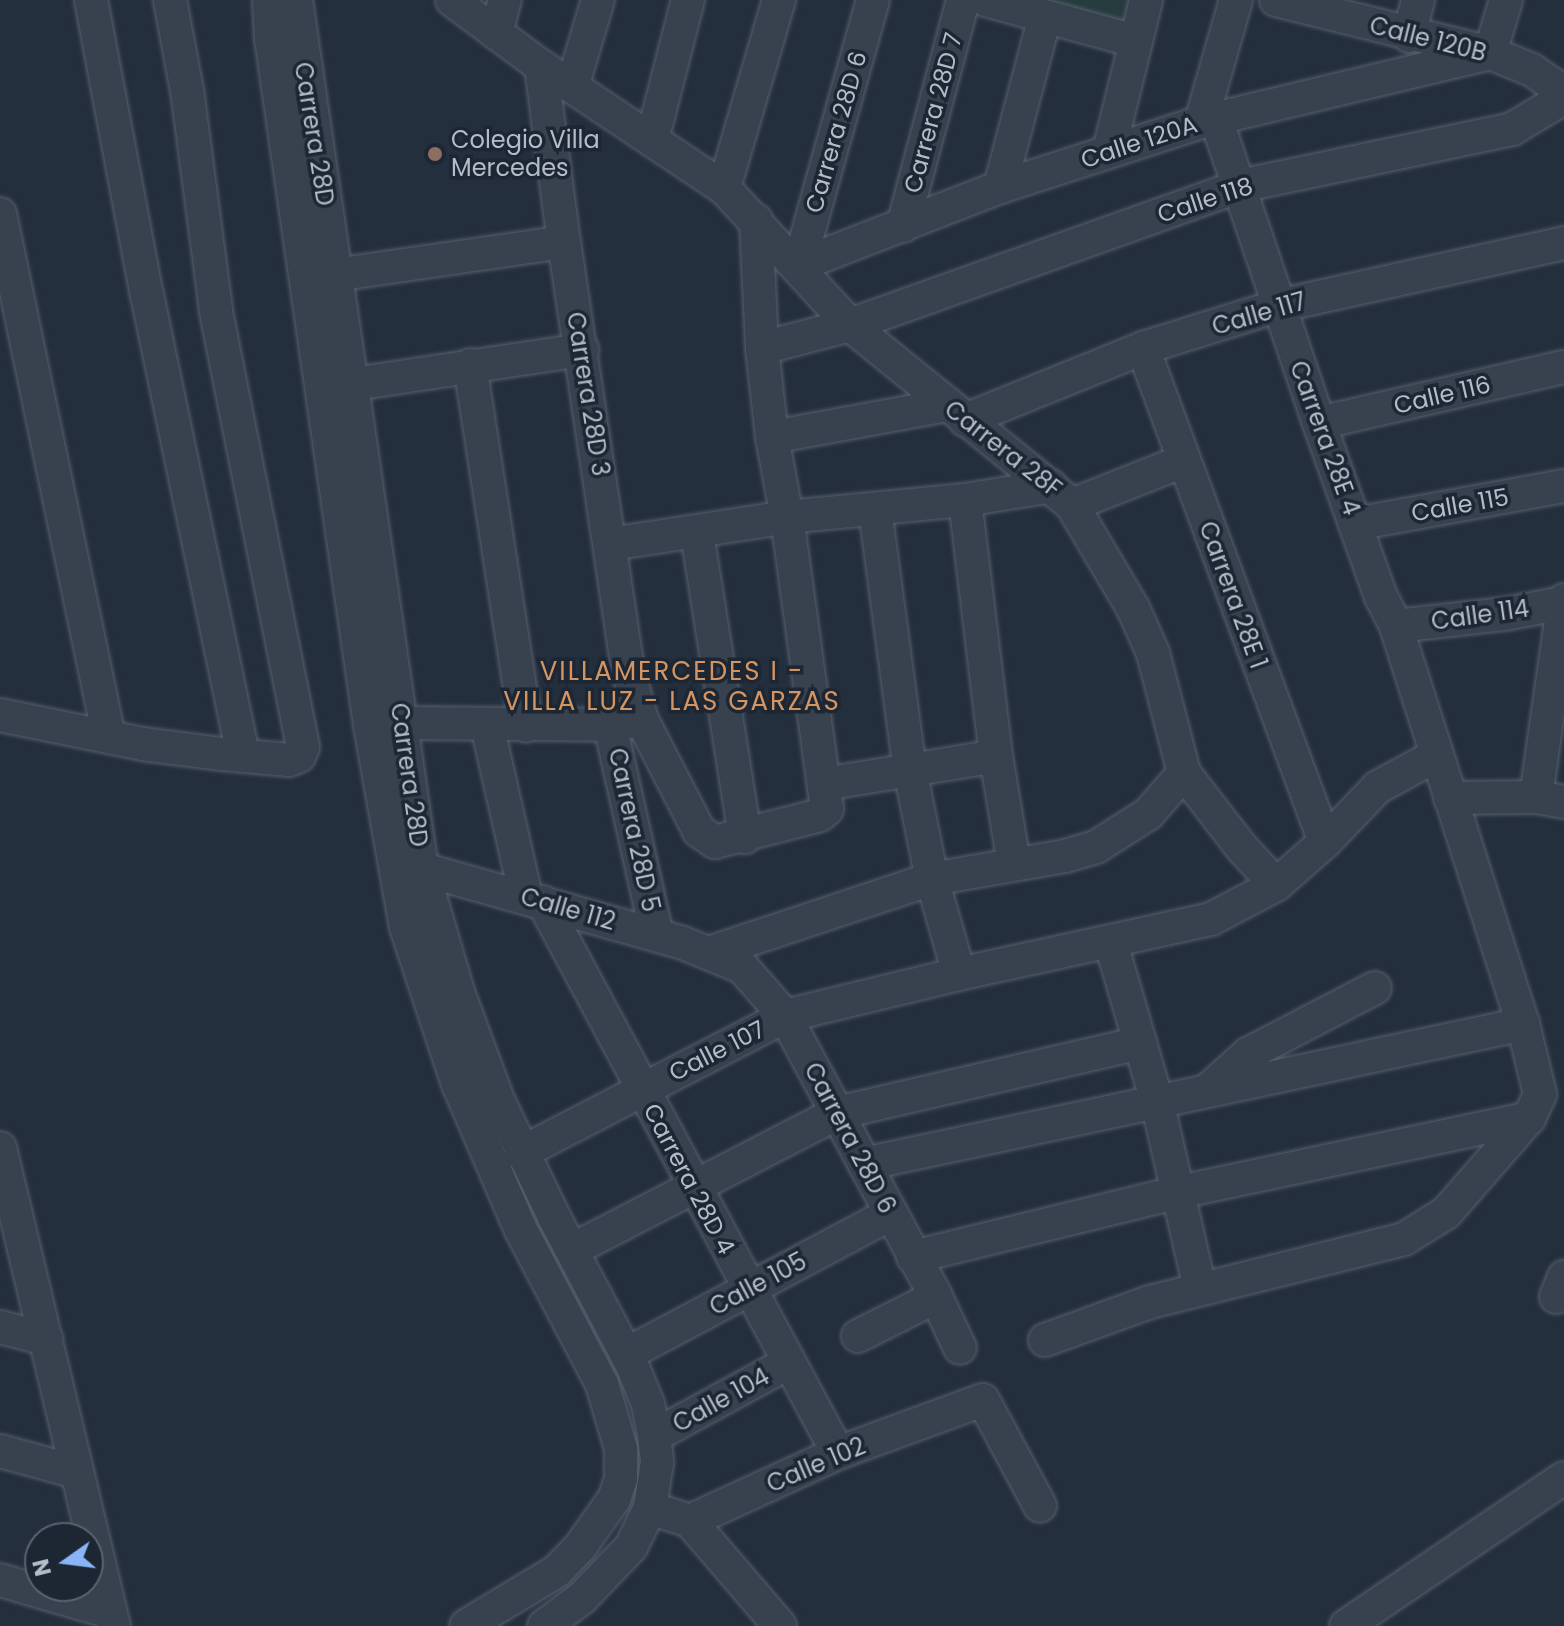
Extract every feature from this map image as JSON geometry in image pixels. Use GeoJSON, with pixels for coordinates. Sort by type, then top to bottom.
{"type":"FeatureCollection","features":[{"type":"Feature","properties":{"kind":"street"},"geometry":{"type":"LineString","coordinates":[[91,0],[147,295],[243,755]]}},
{"type":"Feature","properties":{"kind":"street"},"geometry":{"type":"LineString","coordinates":[[0,715],[109,737],[289,760],[299,756],[303,747],[216,310],[187,91],[170,0]]}},
{"type":"Feature","properties":{"kind":"street","name":"Carrera 28D"},"geometry":{"type":"LineString","coordinates":[[269,0],[271,38],[370,725],[406,927],[438,1030],[486,1151],[520,1228],[588,1353],[614,1417],[621,1449],[621,1479],[614,1499],[580,1547],[557,1571],[466,1626]]}},
{"type":"Feature","properties":{"kind":"street","name":"Carrera 28D"},"geometry":{"type":"LineString","coordinates":[[296,0],[422,869],[462,1004],[521,1153],[627,1354],[648,1404],[654,1436],[657,1462],[650,1508],[631,1547],[582,1598],[544,1626]]}},
{"type":"Feature","properties":{"kind":"street"},"geometry":{"type":"LineString","coordinates":[[452,0],[541,66],[724,188],[779,0]]}},
{"type":"Feature","properties":{"kind":"street"},"geometry":{"type":"LineString","coordinates":[[496,33],[505,0]]}},
{"type":"Feature","properties":{"kind":"street"},"geometry":{"type":"LineString","coordinates":[[572,87],[598,0]]}},
{"type":"Feature","properties":{"kind":"street"},"geometry":{"type":"LineString","coordinates":[[652,140],[688,0]]}},
{"type":"Feature","properties":{"kind":"street","name":"Carrera 28D 6"},"geometry":{"type":"LineString","coordinates":[[799,265],[873,0]]}},
{"type":"Feature","properties":{"kind":"street","name":"Carrera 28D 7"},"geometry":{"type":"LineString","coordinates":[[903,226],[963,0]]}},
{"type":"Feature","properties":{"kind":"street"},"geometry":{"type":"LineString","coordinates":[[986,0],[1135,41]]}},
{"type":"Feature","properties":{"kind":"street"},"geometry":{"type":"LineString","coordinates":[[1109,151],[1146,0]]}},
{"type":"Feature","properties":{"kind":"street"},"geometry":{"type":"LineString","coordinates":[[1209,120],[1236,0]]}},
{"type":"Feature","properties":{"kind":"street","name":"Calle 120B"},"geometry":{"type":"LineString","coordinates":[[1276,0],[1326,6],[1409,36],[1490,53],[1532,70],[1564,92]]}},
{"type":"Feature","properties":{"kind":"street"},"geometry":{"type":"LineString","coordinates":[[1409,36],[1418,0]]}},
{"type":"Feature","properties":{"kind":"street"},"geometry":{"type":"LineString","coordinates":[[1490,53],[1506,0]]}},
{"type":"Feature","properties":{"kind":"street"},"geometry":{"type":"LineString","coordinates":[[1000,187],[1045,17]]}},
{"type":"Feature","properties":{"kind":"street","name":"Calle 120A"},"geometry":{"type":"LineString","coordinates":[[799,265],[1000,187],[1209,120],[1490,53]]}},
{"type":"Feature","properties":{"kind":"street","name":"Carrera 28D 3"},"geometry":{"type":"LineString","coordinates":[[541,66],[628,671],[642,720]]}},
{"type":"Feature","properties":{"kind":"street","name":"Calle 118"},"geometry":{"type":"LineString","coordinates":[[762,348],[850,325],[1240,186],[1500,132],[1538,116],[1564,98]]}},
{"type":"Feature","properties":{"kind":"street","name":"Carrera 28E 4"},"geometry":{"type":"LineString","coordinates":[[1209,120],[1240,186],[1319,423],[1396,626],[1523,1024],[1540,1094],[1529,1118]]}},
{"type":"Feature","properties":{"kind":"street","name":"Carrera 28F"},"geometry":{"type":"LineString","coordinates":[[724,188],[799,265],[850,325],[1062,496],[1133,608],[1153,653],[1184,773],[1242,848],[1276,885]]}},
{"type":"Feature","properties":{"kind":"street"},"geometry":{"type":"LineString","coordinates":[[0,214],[109,737]]}},
{"type":"Feature","properties":{"kind":"street"},"geometry":{"type":"LineString","coordinates":[[401,723],[610,725],[642,720],[699,831],[715,842],[745,837],[824,813],[824,784],[787,517],[772,437],[762,348],[756,220]]}},
{"type":"Feature","properties":{"kind":"street"},"geometry":{"type":"LineString","coordinates":[[335,275],[564,242]]}},
{"type":"Feature","properties":{"kind":"street","name":"Calle 117"},"geometry":{"type":"LineString","coordinates":[[772,437],[956,412],[1278,306],[1564,243]]}},
{"type":"Feature","properties":{"kind":"street","name":"Carrera 28E 1"},"geometry":{"type":"LineString","coordinates":[[1143,348],[1325,842]]}},
{"type":"Feature","properties":{"kind":"street"},"geometry":{"type":"LineString","coordinates":[[354,384],[582,350]]}},
{"type":"Feature","properties":{"kind":"street"},"geometry":{"type":"LineString","coordinates":[[470,365],[526,726]]}},
{"type":"Feature","properties":{"kind":"street","name":"Calle 116"},"geometry":{"type":"LineString","coordinates":[[1319,423],[1564,367]]}},
{"type":"Feature","properties":{"kind":"street"},"geometry":{"type":"LineString","coordinates":[[611,544],[787,517],[965,500],[1062,496],[1183,461]]}},
{"type":"Feature","properties":{"kind":"street","name":"Calle 115"},"geometry":{"type":"LineString","coordinates":[[1355,524],[1564,486]]}},
{"type":"Feature","properties":{"kind":"street"},"geometry":{"type":"LineString","coordinates":[[965,500],[996,756],[1014,864]]}},
{"type":"Feature","properties":{"kind":"street"},"geometry":{"type":"LineString","coordinates":[[875,509],[910,770],[932,879],[959,974]]}},
{"type":"Feature","properties":{"kind":"street"},"geometry":{"type":"LineString","coordinates":[[697,533],[745,837]]}},
{"type":"Feature","properties":{"kind":"street"},"geometry":{"type":"LineString","coordinates":[[1450,798],[1550,800],[1564,601]]}},
{"type":"Feature","properties":{"kind":"street","name":"Calle 114"},"geometry":{"type":"LineString","coordinates":[[1396,626],[1505,614],[1564,601]]}},
{"type":"Feature","properties":{"kind":"street","name":"Carrera 28D 4"},"geometry":{"type":"LineString","coordinates":[[487,725],[534,900],[641,1089],[838,1453]]}},
{"type":"Feature","properties":{"kind":"street","name":"Carrera 28D 5"},"geometry":{"type":"LineString","coordinates":[[610,725],[657,935]]}},
{"type":"Feature","properties":{"kind":"street"},"geometry":{"type":"LineString","coordinates":[[824,784],[996,756]]}},
{"type":"Feature","properties":{"kind":"street","name":"Calle 107"},"geometry":{"type":"LineString","coordinates":[[521,1153],[785,1016],[1211,919],[1276,885],[1325,842],[1378,787],[1435,756]]}},
{"type":"Feature","properties":{"kind":"street"},"geometry":{"type":"LineString","coordinates":[[712,952],[932,879],[1065,856],[1110,839],[1148,814],[1184,773]]}},
{"type":"Feature","properties":{"kind":"street","name":"Calle 112"},"geometry":{"type":"LineString","coordinates":[[422,869],[712,952]]}},
{"type":"Feature","properties":{"kind":"street"},"geometry":{"type":"LineString","coordinates":[[1111,943],[1157,1101],[1200,1288]]}},
{"type":"Feature","properties":{"kind":"street","name":"Carrera 28D 6"},"geometry":{"type":"LineString","coordinates":[[712,952],[742,967],[785,1016],[936,1297],[960,1348]]}},
{"type":"Feature","properties":{"kind":"street"},"geometry":{"type":"LineString","coordinates":[[1207,1091],[1248,1054],[1375,988]]}},
{"type":"Feature","properties":{"kind":"street"},"geometry":{"type":"LineString","coordinates":[[864,1164],[1523,1024]]}},
{"type":"Feature","properties":{"kind":"street"},"geometry":{"type":"LineString","coordinates":[[572,1250],[837,1113],[1140,1043]]}},
{"type":"Feature","properties":{"kind":"street"},"geometry":{"type":"LineString","coordinates":[[913,1257],[1179,1192],[1529,1118]]}},
{"type":"Feature","properties":{"kind":"street"},"geometry":{"type":"LineString","coordinates":[[1045,1340],[1099,1318],[1200,1288],[1404,1239],[1446,1213],[1529,1118]]}},
{"type":"Feature","properties":{"kind":"street"},"geometry":{"type":"LineString","coordinates":[[0,1148],[7,1202],[46,1339],[112,1619]]}},
{"type":"Feature","properties":{"kind":"street","name":"Calle 105"},"geometry":{"type":"LineString","coordinates":[[627,1354],[890,1214]]}},
{"type":"Feature","properties":{"kind":"street"},"geometry":{"type":"LineString","coordinates":[[858,1336],[936,1297]]}},
{"type":"Feature","properties":{"kind":"street"},"geometry":{"type":"LineString","coordinates":[[0,1327],[46,1339]]}},
{"type":"Feature","properties":{"kind":"street","name":"Calle 104"},"geometry":{"type":"LineString","coordinates":[[654,1436],[788,1363]]}},
{"type":"Feature","properties":{"kind":"street","name":"Calle 102"},"geometry":{"type":"LineString","coordinates":[[690,1521],[838,1453],[983,1400],[1040,1506]]}},
{"type":"Feature","properties":{"kind":"street"},"geometry":{"type":"LineString","coordinates":[[0,1451],[77,1472]]}},
{"type":"Feature","properties":{"kind":"street"},"geometry":{"type":"LineString","coordinates":[[1346,1626],[1523,1509],[1564,1478]]}},
{"type":"Feature","properties":{"kind":"street"},"geometry":{"type":"LineString","coordinates":[[650,1508],[690,1521],[780,1626]]}},
{"type":"Feature","properties":{"kind":"street"},"geometry":{"type":"LineString","coordinates":[[0,1580],[112,1619]]}},
{"type":"Feature","properties":{"kind":"green space"},"geometry":{"type":"Polygon","coordinates":[[[1001,0],[1137,0],[1128,35],[1001,0]]]}},
{"type":"Feature","properties":{"kind":"place","name":"Colegio Villa Mercedes"},"geometry":{"type":"Point","coordinates":[435,154]}},
{"type":"Feature","properties":{"kind":"district","name":"VILLAMERCEDES I - VILLA LUZ - LAS GARZAS"},"geometry":{"type":"Point","coordinates":[672,687]}}]}
